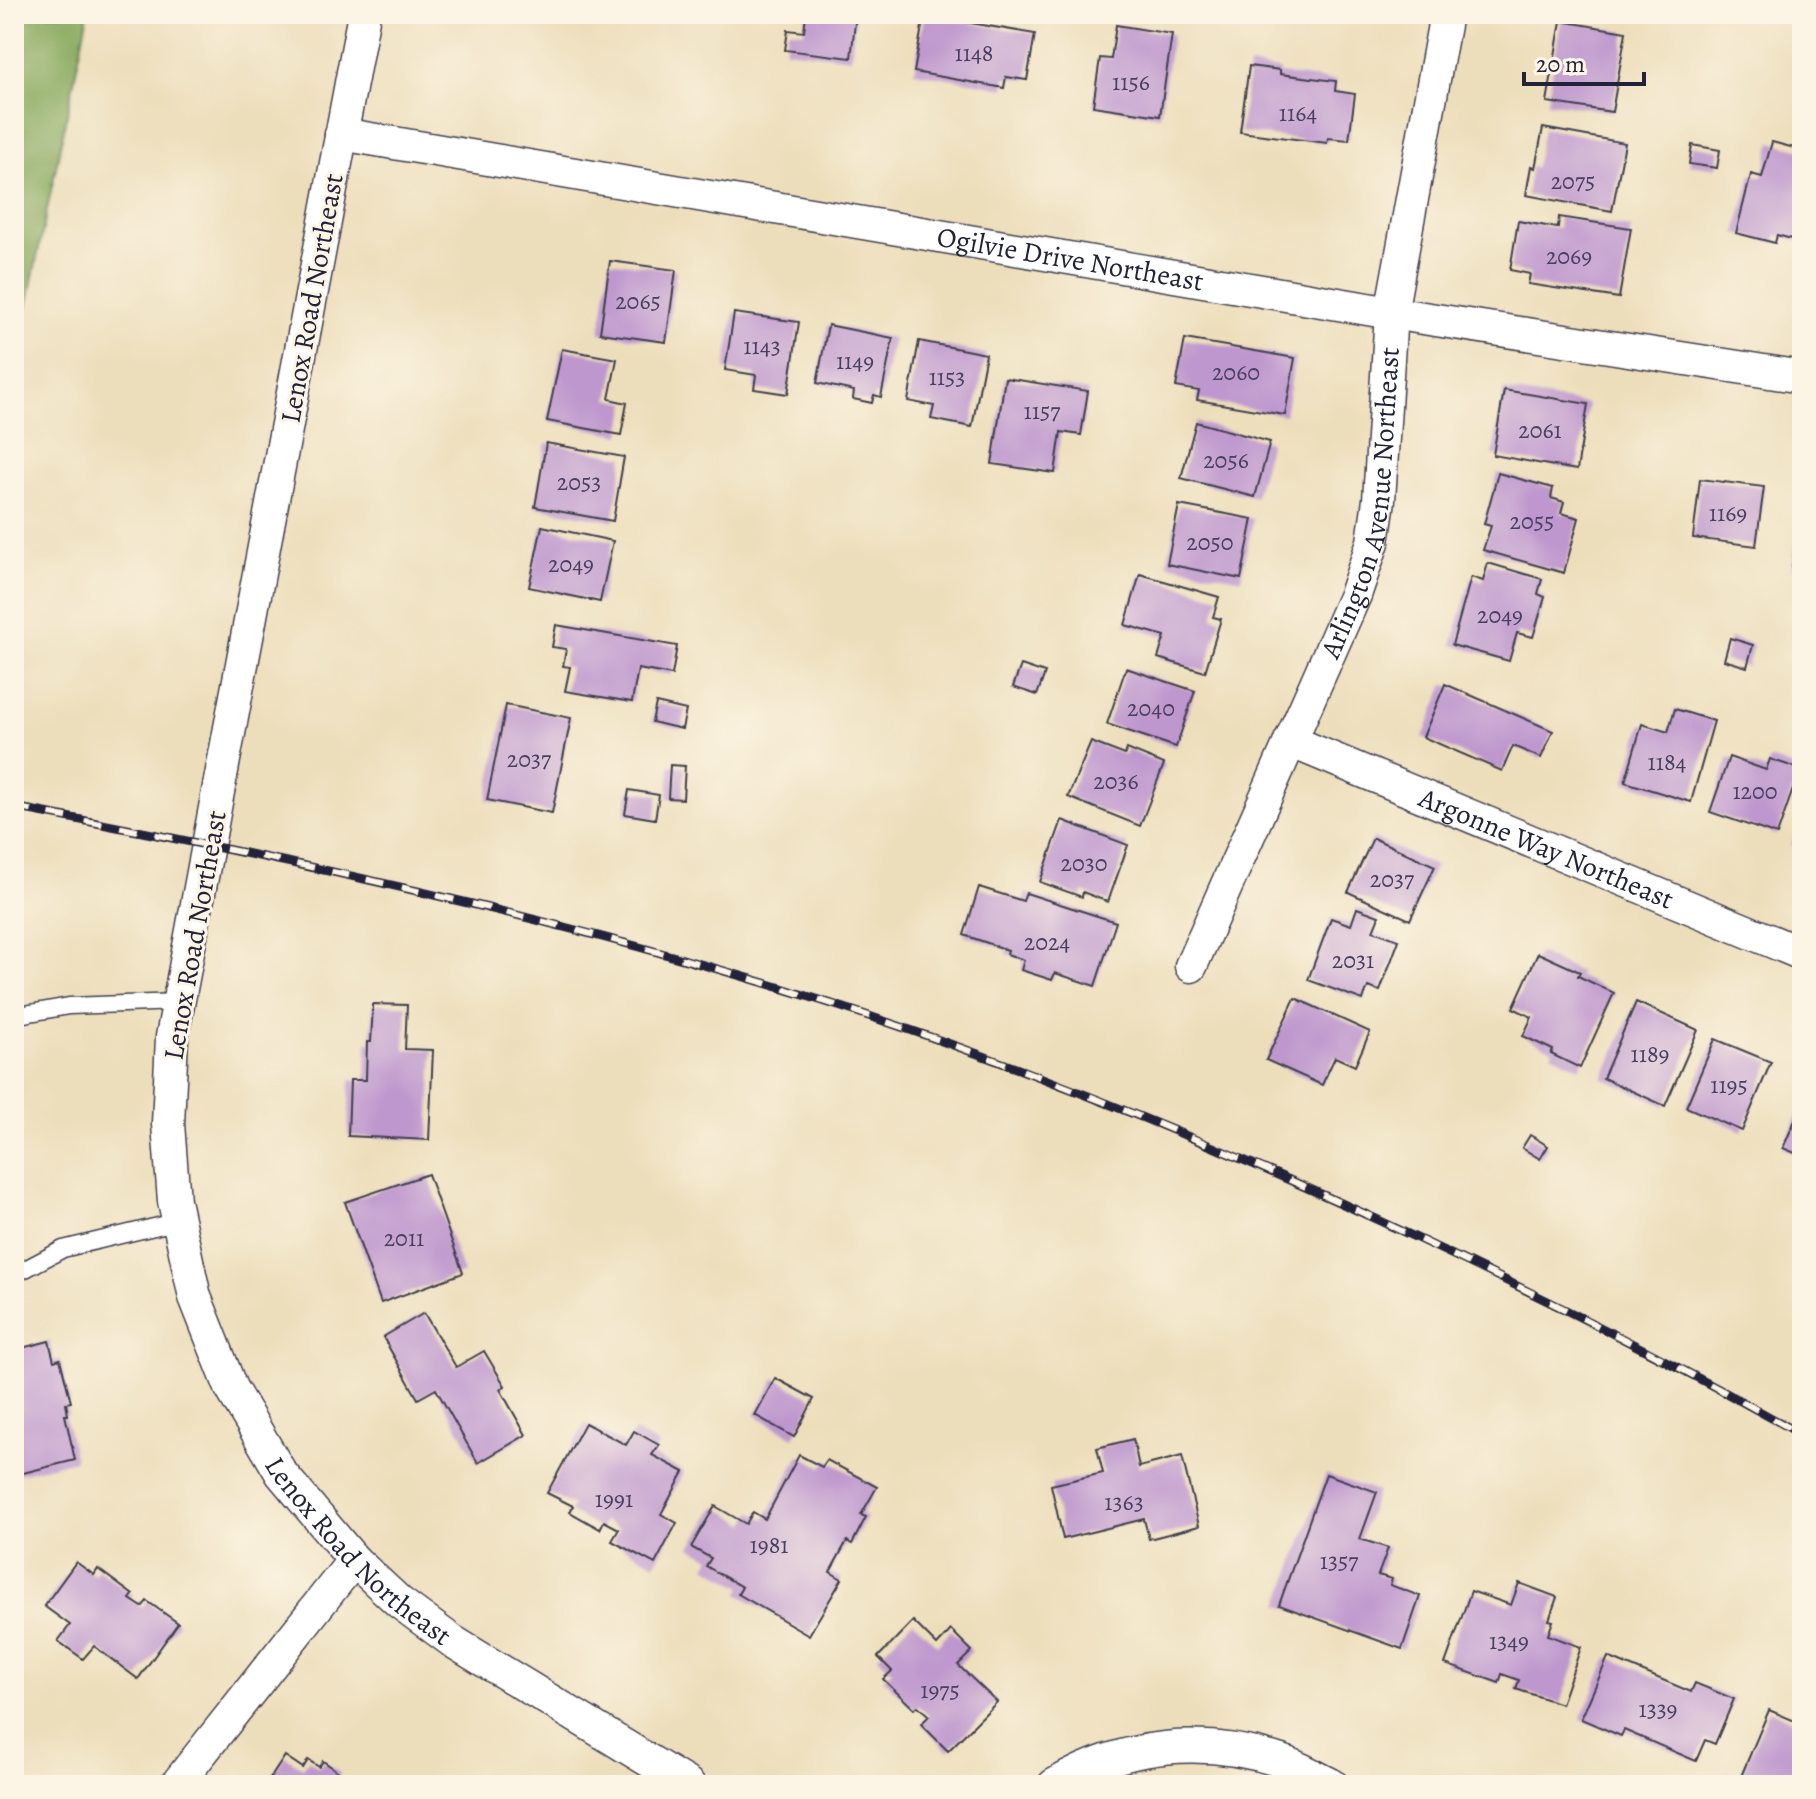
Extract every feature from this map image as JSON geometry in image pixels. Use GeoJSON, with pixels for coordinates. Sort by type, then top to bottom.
{"type":"FeatureCollection","features":[{"type":"Feature","properties":{"kind":"street","name":"Lenox Road Northeast"},"geometry":{"type":"LineString","coordinates":[[364,14],[172,1037],[168,1124],[174,1201],[195,1297],[231,1388],[281,1473],[354,1560],[399,1602],[452,1641],[689,1785]]}},
{"type":"Feature","properties":{"kind":"street","name":"Arlington Avenue Northeast"},"geometry":{"type":"LineString","coordinates":[[1191,966],[1355,595],[1373,542],[1379,500],[1391,313],[1446,14]]}},
{"type":"Feature","properties":{"kind":"street","name":"Ogilvie Drive Northeast"},"geometry":{"type":"LineString","coordinates":[[341,134],[1391,313],[1802,377]]}},
{"type":"Feature","properties":{"kind":"street","name":"Argonne Way Northeast"},"geometry":{"type":"LineString","coordinates":[[1290,741],[1802,954]]}},
{"type":"Feature","properties":{"kind":"street"},"geometry":{"type":"LineString","coordinates":[[176,1785],[354,1560]]}},
{"type":"Feature","properties":{"kind":"street"},"geometry":{"type":"LineString","coordinates":[[1054,1785],[1076,1772],[1143,1749],[1209,1745],[1283,1761],[1332,1785]]}},
{"type":"Feature","properties":{"kind":"lane"},"geometry":{"type":"LineString","coordinates":[[14,1022],[19,1015],[69,1006],[179,1002]]}},
{"type":"Feature","properties":{"kind":"lane"},"geometry":{"type":"LineString","coordinates":[[14,1275],[63,1249],[179,1221]]}},
{"type":"Feature","properties":{"kind":"green space"},"geometry":{"type":"Polygon","coordinates":[[[14,14],[88,14],[14,368],[14,14]]]}},
{"type":"Feature","properties":{"kind":"building"},"geometry":{"type":"Polygon","coordinates":[[[806,14],[856,14],[851,58],[785,50],[788,30],[804,32],[806,14]]]}},
{"type":"Feature","properties":{"kind":"building"},"geometry":{"type":"Polygon","coordinates":[[[924,15],[1035,34],[1027,80],[1006,77],[1004,88],[914,72],[924,15]]]}},
{"type":"Feature","properties":{"kind":"building"},"geometry":{"type":"Polygon","coordinates":[[[1561,21],[1626,32],[1612,112],[1547,102],[1561,21]]]}},
{"type":"Feature","properties":{"kind":"building"},"geometry":{"type":"Polygon","coordinates":[[[1116,25],[1172,34],[1160,116],[1093,106],[1100,58],[1111,59],[1116,25]]]}},
{"type":"Feature","properties":{"kind":"building"},"geometry":{"type":"Polygon","coordinates":[[[1249,66],[1280,70],[1280,74],[1336,81],[1335,91],[1355,94],[1349,140],[1328,138],[1327,143],[1240,132],[1249,66]]]}},
{"type":"Feature","properties":{"kind":"building"},"geometry":{"type":"Polygon","coordinates":[[[1543,128],[1625,143],[1612,211],[1526,195],[1543,128]]]}},
{"type":"Feature","properties":{"kind":"building"},"geometry":{"type":"Polygon","coordinates":[[[1772,142],[1802,150],[1802,242],[1777,235],[1775,243],[1736,233],[1751,174],[1762,177],[1772,142]]]}},
{"type":"Feature","properties":{"kind":"building"},"geometry":{"type":"Polygon","coordinates":[[[1692,145],[1720,150],[1717,168],[1689,164],[1692,145]]]}},
{"type":"Feature","properties":{"kind":"building"},"geometry":{"type":"Polygon","coordinates":[[[1559,217],[1631,228],[1619,298],[1528,284],[1530,274],[1510,270],[1518,221],[1558,228],[1559,217]]]}},
{"type":"Feature","properties":{"kind":"building"},"geometry":{"type":"Polygon","coordinates":[[[610,261],[676,270],[666,342],[600,333],[610,261]]]}},
{"type":"Feature","properties":{"kind":"building"},"geometry":{"type":"Polygon","coordinates":[[[734,313],[799,322],[788,394],[754,389],[756,375],[725,370],[734,313]]]}},
{"type":"Feature","properties":{"kind":"building"},"geometry":{"type":"Polygon","coordinates":[[[828,325],[893,338],[881,397],[874,395],[872,403],[853,399],[854,391],[817,383],[828,325]]]}},
{"type":"Feature","properties":{"kind":"building"},"geometry":{"type":"Polygon","coordinates":[[[1185,339],[1295,358],[1285,415],[1197,400],[1199,391],[1176,387],[1185,339]]]}},
{"type":"Feature","properties":{"kind":"building"},"geometry":{"type":"Polygon","coordinates":[[[919,341],[986,354],[972,427],[931,419],[934,406],[908,401],[919,341]]]}},
{"type":"Feature","properties":{"kind":"building"},"geometry":{"type":"Polygon","coordinates":[[[562,349],[617,359],[609,399],[627,403],[621,435],[547,421],[562,349]]]}},
{"type":"Feature","properties":{"kind":"building"},"geometry":{"type":"Polygon","coordinates":[[[1005,378],[1088,391],[1081,435],[1061,432],[1055,473],[992,464],[1005,378]]]}},
{"type":"Feature","properties":{"kind":"building"},"geometry":{"type":"Polygon","coordinates":[[[1504,390],[1588,404],[1577,470],[1493,455],[1504,390]]]}},
{"type":"Feature","properties":{"kind":"building"},"geometry":{"type":"Polygon","coordinates":[[[1196,422],[1270,442],[1255,497],[1181,478],[1196,422]]]}},
{"type":"Feature","properties":{"kind":"building"},"geometry":{"type":"Polygon","coordinates":[[[546,443],[624,457],[613,521],[535,507],[546,443]]]}},
{"type":"Feature","properties":{"kind":"building"},"geometry":{"type":"Polygon","coordinates":[[[1498,473],[1553,488],[1551,498],[1564,502],[1561,513],[1579,518],[1564,573],[1483,550],[1491,526],[1484,524],[1498,473]]]}},
{"type":"Feature","properties":{"kind":"building"},"geometry":{"type":"Polygon","coordinates":[[[1700,479],[1764,487],[1756,546],[1693,538],[1700,479]]]}},
{"type":"Feature","properties":{"kind":"building"},"geometry":{"type":"Polygon","coordinates":[[[1179,505],[1253,519],[1241,579],[1167,564],[1179,505]]]}},
{"type":"Feature","properties":{"kind":"building"},"geometry":{"type":"Polygon","coordinates":[[[1802,515],[1802,570],[1792,569],[1802,515]]]}},
{"type":"Feature","properties":{"kind":"building"},"geometry":{"type":"Polygon","coordinates":[[[542,526],[613,541],[600,602],[529,587],[542,526]]]}},
{"type":"Feature","properties":{"kind":"building"},"geometry":{"type":"Polygon","coordinates":[[[1488,563],[1542,579],[1538,594],[1545,597],[1533,637],[1517,633],[1509,661],[1452,645],[1471,577],[1483,581],[1488,563]]]}},
{"type":"Feature","properties":{"kind":"building"},"geometry":{"type":"Polygon","coordinates":[[[1140,574],[1219,597],[1213,617],[1221,619],[1205,672],[1158,658],[1165,636],[1125,625],[1140,574]]]}},
{"type":"Feature","properties":{"kind":"building"},"geometry":{"type":"Polygon","coordinates":[[[556,625],[677,646],[672,675],[638,669],[632,702],[565,691],[570,667],[563,666],[566,649],[552,647],[556,625]]]}},
{"type":"Feature","properties":{"kind":"building"},"geometry":{"type":"Polygon","coordinates":[[[1730,638],[1753,645],[1747,667],[1724,660],[1730,638]]]}},
{"type":"Feature","properties":{"kind":"building"},"geometry":{"type":"Polygon","coordinates":[[[1021,665],[1045,673],[1037,695],[1013,687],[1021,665]]]}},
{"type":"Feature","properties":{"kind":"building"},"geometry":{"type":"Polygon","coordinates":[[[1126,668],[1195,691],[1176,747],[1107,724],[1126,668]]]}},
{"type":"Feature","properties":{"kind":"building"},"geometry":{"type":"Polygon","coordinates":[[[1445,684],[1553,731],[1541,758],[1513,746],[1502,771],[1423,737],[1445,684]]]}},
{"type":"Feature","properties":{"kind":"building"},"geometry":{"type":"Polygon","coordinates":[[[656,703],[686,710],[682,729],[652,722],[656,703]]]}},
{"type":"Feature","properties":{"kind":"building"},"geometry":{"type":"Polygon","coordinates":[[[506,705],[571,718],[552,813],[487,800],[506,705]]]}},
{"type":"Feature","properties":{"kind":"building"},"geometry":{"type":"Polygon","coordinates":[[[1675,709],[1714,721],[1691,802],[1625,782],[1642,724],[1668,732],[1675,709]]]}},
{"type":"Feature","properties":{"kind":"building"},"geometry":{"type":"Polygon","coordinates":[[[1091,742],[1125,755],[1127,749],[1164,764],[1140,826],[1068,797],[1091,742]]]}},
{"type":"Feature","properties":{"kind":"building"},"geometry":{"type":"Polygon","coordinates":[[[1729,757],[1766,770],[1770,759],[1800,769],[1777,835],[1710,812],[1729,757]]]}},
{"type":"Feature","properties":{"kind":"building"},"geometry":{"type":"Polygon","coordinates":[[[670,765],[685,766],[683,799],[668,798],[670,765]]]}},
{"type":"Feature","properties":{"kind":"building"},"geometry":{"type":"Polygon","coordinates":[[[629,790],[659,795],[655,819],[625,814],[629,790]]]}},
{"type":"Feature","properties":{"kind":"building"},"geometry":{"type":"Polygon","coordinates":[[[1802,816],[1802,849],[1791,846],[1802,816]]]}},
{"type":"Feature","properties":{"kind":"building"},"geometry":{"type":"Polygon","coordinates":[[[1062,820],[1128,845],[1108,902],[1083,892],[1082,897],[1040,882],[1062,820]]]}},
{"type":"Feature","properties":{"kind":"building"},"geometry":{"type":"Polygon","coordinates":[[[1373,838],[1435,866],[1410,920],[1348,892],[1373,838]]]}},
{"type":"Feature","properties":{"kind":"building"},"geometry":{"type":"Polygon","coordinates":[[[979,887],[1023,901],[1026,893],[1116,922],[1095,986],[1055,973],[1052,980],[1021,970],[1024,960],[1007,954],[1008,950],[964,935],[979,887]]]}},
{"type":"Feature","properties":{"kind":"building"},"geometry":{"type":"Polygon","coordinates":[[[1357,908],[1379,916],[1373,931],[1399,940],[1380,991],[1368,987],[1363,1000],[1308,980],[1331,918],[1351,925],[1357,908]]]}},
{"type":"Feature","properties":{"kind":"building"},"geometry":{"type":"Polygon","coordinates":[[[1538,953],[1580,972],[1578,976],[1614,993],[1580,1068],[1551,1054],[1553,1050],[1523,1036],[1532,1017],[1513,1008],[1538,953]]]}},
{"type":"Feature","properties":{"kind":"building"},"geometry":{"type":"Polygon","coordinates":[[[1295,998],[1370,1032],[1355,1066],[1335,1057],[1322,1085],[1266,1060],[1295,998]]]}},
{"type":"Feature","properties":{"kind":"building"},"geometry":{"type":"Polygon","coordinates":[[[1636,1002],[1698,1030],[1665,1106],[1603,1078],[1636,1002]]]}},
{"type":"Feature","properties":{"kind":"building"},"geometry":{"type":"Polygon","coordinates":[[[373,1004],[407,1005],[405,1049],[433,1050],[429,1140],[348,1136],[350,1080],[366,1080],[367,1042],[371,1042],[373,1004]]]}},
{"type":"Feature","properties":{"kind":"building"},"geometry":{"type":"Polygon","coordinates":[[[1715,1039],[1771,1062],[1742,1131],[1686,1107],[1715,1039]]]}},
{"type":"Feature","properties":{"kind":"building"},"geometry":{"type":"Polygon","coordinates":[[[1802,1104],[1802,1156],[1783,1148],[1802,1104]]]}},
{"type":"Feature","properties":{"kind":"building"},"geometry":{"type":"Polygon","coordinates":[[[1530,1135],[1548,1146],[1540,1159],[1522,1148],[1530,1135]]]}},
{"type":"Feature","properties":{"kind":"building"},"geometry":{"type":"Polygon","coordinates":[[[428,1174],[463,1273],[381,1303],[345,1202],[428,1174]]]}},
{"type":"Feature","properties":{"kind":"building"},"geometry":{"type":"Polygon","coordinates":[[[424,1313],[456,1367],[484,1351],[505,1386],[500,1389],[526,1435],[478,1463],[436,1389],[418,1399],[383,1337],[424,1313]]]}},
{"type":"Feature","properties":{"kind":"building"},"geometry":{"type":"Polygon","coordinates":[[[49,1341],[54,1361],[60,1359],[71,1402],[66,1403],[68,1415],[65,1415],[75,1460],[19,1474],[14,1455],[14,1350],[49,1341]]]}},
{"type":"Feature","properties":{"kind":"building"},"geometry":{"type":"Polygon","coordinates":[[[775,1378],[814,1399],[794,1437],[755,1415],[775,1378]]]}},
{"type":"Feature","properties":{"kind":"building"},"geometry":{"type":"Polygon","coordinates":[[[585,1423],[626,1445],[634,1431],[659,1445],[652,1455],[684,1472],[661,1514],[677,1523],[655,1564],[612,1541],[619,1529],[604,1521],[600,1529],[570,1512],[573,1506],[547,1493],[585,1423]]]}},
{"type":"Feature","properties":{"kind":"building"},"geometry":{"type":"Polygon","coordinates":[[[1133,1439],[1139,1467],[1182,1456],[1199,1526],[1149,1539],[1144,1519],[1063,1539],[1051,1485],[1103,1473],[1097,1448],[1133,1439]]]}},
{"type":"Feature","properties":{"kind":"building"},"geometry":{"type":"Polygon","coordinates":[[[799,1455],[822,1467],[827,1460],[877,1487],[861,1515],[866,1517],[852,1544],[847,1541],[830,1572],[842,1579],[809,1635],[738,1594],[742,1587],[706,1566],[711,1558],[691,1547],[715,1506],[746,1524],[753,1512],[765,1519],[799,1455]]]}},
{"type":"Feature","properties":{"kind":"building"},"geometry":{"type":"Polygon","coordinates":[[[1326,1474],[1377,1492],[1360,1539],[1388,1548],[1378,1575],[1392,1579],[1390,1585],[1420,1596],[1402,1649],[1279,1605],[1326,1474]]]}},
{"type":"Feature","properties":{"kind":"building"},"geometry":{"type":"Polygon","coordinates":[[[76,1562],[94,1575],[98,1569],[133,1595],[130,1599],[142,1607],[147,1601],[178,1623],[138,1679],[94,1646],[83,1659],[58,1641],[70,1625],[44,1606],[76,1562]]]}},
{"type":"Feature","properties":{"kind":"building"},"geometry":{"type":"Polygon","coordinates":[[[1519,1583],[1557,1597],[1549,1620],[1553,1621],[1548,1635],[1581,1647],[1561,1704],[1516,1689],[1519,1680],[1502,1674],[1499,1683],[1445,1664],[1471,1591],[1511,1605],[1519,1583]]]}},
{"type":"Feature","properties":{"kind":"building"},"geometry":{"type":"Polygon","coordinates":[[[913,1621],[937,1645],[951,1630],[972,1651],[958,1665],[997,1702],[948,1751],[921,1724],[929,1716],[918,1706],[914,1709],[883,1679],[892,1671],[878,1657],[913,1621]]]}},
{"type":"Feature","properties":{"kind":"building"},"geometry":{"type":"Polygon","coordinates":[[[1608,1657],[1691,1692],[1695,1683],[1734,1699],[1715,1744],[1705,1740],[1696,1761],[1624,1730],[1621,1736],[1581,1719],[1608,1657]]]}},
{"type":"Feature","properties":{"kind":"building"},"geometry":{"type":"Polygon","coordinates":[[[1769,1710],[1802,1724],[1797,1742],[1802,1745],[1802,1785],[1748,1785],[1739,1781],[1769,1710]]]}},
{"type":"Feature","properties":{"kind":"building"},"geometry":{"type":"Polygon","coordinates":[[[285,1756],[303,1768],[308,1760],[319,1767],[323,1761],[340,1773],[336,1779],[345,1785],[266,1785],[285,1756]]]}},
{"type":"Feature","properties":{"kind":"railway"},"geometry":{"type":"LineString","coordinates":[[14,807],[218,847],[523,916],[723,971],[899,1026],[1125,1110],[1346,1205],[1612,1333],[1802,1435]]}}]}
